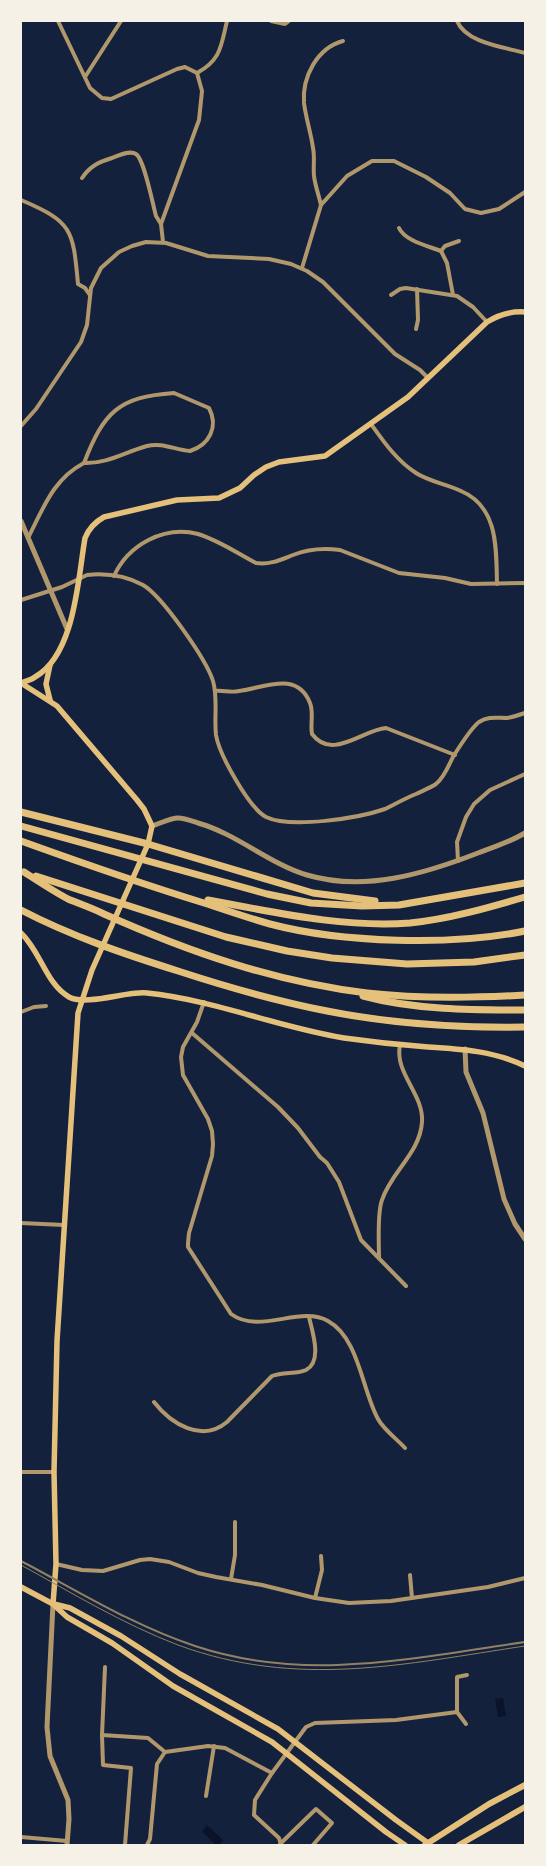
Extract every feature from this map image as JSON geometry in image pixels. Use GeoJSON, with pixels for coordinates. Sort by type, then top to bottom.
{"type":"FeatureCollection","features":[{"type":"Feature","properties":{"kind":"highway"},"geometry":{"type":"LineString","coordinates":[[21,812],[148,844],[320,895],[375,901],[433,898]]}},
{"type":"Feature","properties":{"kind":"highway"},"geometry":{"type":"LineString","coordinates":[[21,826],[285,898],[311,903],[362,906],[399,905],[525,883]]}},
{"type":"Feature","properties":{"kind":"highway"},"geometry":{"type":"LineString","coordinates":[[21,841],[179,895],[271,924],[334,935],[386,939],[482,937],[525,932]]}},
{"type":"Feature","properties":{"kind":"highway"},"geometry":{"type":"LineString","coordinates":[[22,871],[226,937],[287,952],[407,964],[474,962],[525,955]]}},
{"type":"Feature","properties":{"kind":"highway"},"geometry":{"type":"LineString","coordinates":[[22,871],[67,898],[190,950],[253,971],[383,1001],[456,1009],[525,1010]]}},
{"type":"Feature","properties":{"kind":"highway"},"geometry":{"type":"LineString","coordinates":[[179,895],[280,913],[350,923],[409,922],[459,915],[482,910],[525,897]]}},
{"type":"Feature","properties":{"kind":"highway"},"geometry":{"type":"LineString","coordinates":[[21,910],[44,922],[103,947],[239,990],[328,1011],[444,1026],[525,1027]]}},
{"type":"Feature","properties":{"kind":"highway"},"geometry":{"type":"LineString","coordinates":[[332,988],[369,993],[464,998],[525,995]]}},
{"type":"Feature","properties":{"kind":"main road"},"geometry":{"type":"LineString","coordinates":[[21,683],[36,677],[50,665],[61,648],[74,608],[87,533],[93,525],[104,517],[177,500],[219,498],[240,488],[254,475],[266,467],[279,462],[325,456],[408,397],[487,322],[500,315],[525,312]]}},
{"type":"Feature","properties":{"kind":"main road"},"geometry":{"type":"LineString","coordinates":[[50,665],[46,684],[50,700]]}},
{"type":"Feature","properties":{"kind":"main road"},"geometry":{"type":"LineString","coordinates":[[21,683],[50,700],[137,800],[144,809],[152,826],[146,853],[103,947],[78,1013],[57,1341],[54,1472],[56,1564],[53,1604]]}},
{"type":"Feature","properties":{"kind":"main road"},"geometry":{"type":"LineString","coordinates":[[21,933],[38,954],[53,982],[62,992],[71,998],[82,1000],[145,993],[204,1002],[278,1024],[344,1038],[400,1045],[465,1049],[505,1057],[525,1066]]}},
{"type":"Feature","properties":{"kind":"main road"},"geometry":{"type":"LineString","coordinates":[[21,1587],[53,1604],[70,1608],[121,1636],[180,1674],[278,1729],[429,1844],[489,1804],[525,1785]]}},
{"type":"Feature","properties":{"kind":"main road"},"geometry":{"type":"LineString","coordinates":[[53,1604],[67,1617],[112,1643],[173,1686],[272,1742],[386,1832],[405,1845]]}},
{"type":"Feature","properties":{"kind":"main road"},"geometry":{"type":"LineString","coordinates":[[459,1845],[525,1807]]}},
{"type":"Feature","properties":{"kind":"street"},"geometry":{"type":"LineString","coordinates":[[58,21],[85,77],[97,95],[102,98],[111,98],[177,69],[190,68],[197,73],[202,92],[198,120],[161,224]]}},
{"type":"Feature","properties":{"kind":"street"},"geometry":{"type":"LineString","coordinates":[[85,77],[121,21]]}},
{"type":"Feature","properties":{"kind":"street"},"geometry":{"type":"LineString","coordinates":[[197,73],[214,61],[220,48],[227,21]]}},
{"type":"Feature","properties":{"kind":"street"},"geometry":{"type":"LineString","coordinates":[[270,21],[285,24],[289,21]]}},
{"type":"Feature","properties":{"kind":"street"},"geometry":{"type":"LineString","coordinates":[[457,21],[465,33],[474,39],[525,53]]}},
{"type":"Feature","properties":{"kind":"street"},"geometry":{"type":"LineString","coordinates":[[321,205],[314,177],[314,149],[304,102],[305,88],[318,56],[333,44],[343,41]]}},
{"type":"Feature","properties":{"kind":"street"},"geometry":{"type":"LineString","coordinates":[[82,178],[88,169],[95,164],[121,154],[131,152],[137,155],[142,163],[156,216],[161,224],[163,242]]}},
{"type":"Feature","properties":{"kind":"street"},"geometry":{"type":"LineString","coordinates":[[302,268],[321,205],[347,176],[363,165],[372,161],[394,161],[426,177],[450,193],[465,209],[481,213],[499,209],[525,192]]}},
{"type":"Feature","properties":{"kind":"street"},"geometry":{"type":"LineString","coordinates":[[21,200],[51,213],[66,228],[75,245],[78,284],[85,288],[90,295]]}},
{"type":"Feature","properties":{"kind":"street"},"geometry":{"type":"LineString","coordinates":[[399,228],[409,238],[441,251],[447,263],[453,295]]}},
{"type":"Feature","properties":{"kind":"street"},"geometry":{"type":"LineString","coordinates":[[441,251],[445,246],[459,241]]}},
{"type":"Feature","properties":{"kind":"street"},"geometry":{"type":"LineString","coordinates":[[21,426],[36,409],[81,342],[87,325],[90,295],[97,275],[114,255],[126,248],[139,244],[163,242],[208,256],[269,259],[302,268],[323,282],[395,354],[420,370],[428,378]]}},
{"type":"Feature","properties":{"kind":"street"},"geometry":{"type":"LineString","coordinates":[[391,295],[400,289],[417,289],[453,295],[465,300],[487,322]]}},
{"type":"Feature","properties":{"kind":"street"},"geometry":{"type":"LineString","coordinates":[[416,328],[418,320],[417,289]]}},
{"type":"Feature","properties":{"kind":"street"},"geometry":{"type":"LineString","coordinates":[[28,538],[56,484],[74,468],[84,463],[110,460],[147,446],[156,445],[179,450],[195,450],[207,441],[211,435],[213,422],[211,412],[209,408],[194,400],[174,393],[152,395],[124,403],[102,425],[84,463]]}},
{"type":"Feature","properties":{"kind":"street"},"geometry":{"type":"LineString","coordinates":[[371,424],[403,465],[428,480],[462,491],[473,498],[487,513],[496,540],[497,584]]}},
{"type":"Feature","properties":{"kind":"street"},"geometry":{"type":"LineString","coordinates":[[21,521],[68,629]]}},
{"type":"Feature","properties":{"kind":"street"},"geometry":{"type":"LineString","coordinates":[[114,576],[119,566],[143,543],[164,533],[188,533],[204,536],[256,563],[268,564],[294,554],[331,549],[340,550],[399,573],[445,578],[471,584],[525,583]]}},
{"type":"Feature","properties":{"kind":"street"},"geometry":{"type":"LineString","coordinates":[[21,600],[51,591],[87,575],[114,576],[144,586],[160,601],[199,652],[209,670],[214,691],[216,736],[220,748],[240,788],[257,810],[274,820],[294,822],[335,820],[384,809],[436,784],[444,775],[455,755],[475,726],[482,720],[490,718],[507,718],[525,713]]}},
{"type":"Feature","properties":{"kind":"street"},"geometry":{"type":"LineString","coordinates":[[214,691],[223,690],[234,692],[278,682],[290,684],[300,689],[307,697],[312,708],[310,724],[312,734],[324,744],[339,745],[376,729],[386,728],[455,755]]}},
{"type":"Feature","properties":{"kind":"street"},"geometry":{"type":"LineString","coordinates":[[458,861],[457,842],[466,817],[474,804],[490,790],[525,774]]}},
{"type":"Feature","properties":{"kind":"street"},"geometry":{"type":"LineString","coordinates":[[152,826],[177,818],[195,822],[229,835],[290,869],[308,875],[336,881],[366,881],[397,878],[458,861],[525,834]]}},
{"type":"Feature","properties":{"kind":"street"},"geometry":{"type":"LineString","coordinates":[[204,1002],[192,1033],[182,1052],[182,1071],[208,1119],[212,1131],[213,1144],[212,1156],[189,1233],[188,1247],[231,1314],[239,1321],[253,1323],[309,1317],[327,1320],[343,1333],[378,1419],[405,1448]]}},
{"type":"Feature","properties":{"kind":"street"},"geometry":{"type":"LineString","coordinates":[[21,1012],[34,1007],[46,1006]]}},
{"type":"Feature","properties":{"kind":"street"},"geometry":{"type":"LineString","coordinates":[[192,1033],[278,1107],[298,1128],[320,1157],[327,1162],[339,1182],[361,1240],[406,1286]]}},
{"type":"Feature","properties":{"kind":"street"},"geometry":{"type":"LineString","coordinates":[[379,1258],[381,1201],[385,1192],[414,1148],[420,1135],[422,1120],[416,1094],[401,1066],[398,1052],[400,1045]]}},
{"type":"Feature","properties":{"kind":"street"},"geometry":{"type":"LineString","coordinates":[[465,1049],[466,1072],[483,1113],[504,1199],[515,1224],[525,1239]]}},
{"type":"Feature","properties":{"kind":"street"},"geometry":{"type":"LineString","coordinates":[[21,1223],[64,1225]]}},
{"type":"Feature","properties":{"kind":"street"},"geometry":{"type":"LineString","coordinates":[[154,1402],[162,1412],[190,1430],[204,1432],[219,1428],[227,1422],[272,1376],[282,1372],[305,1370],[310,1366],[315,1350],[309,1317]]}},
{"type":"Feature","properties":{"kind":"street"},"geometry":{"type":"LineString","coordinates":[[21,1472],[54,1472]]}},
{"type":"Feature","properties":{"kind":"street"},"geometry":{"type":"LineString","coordinates":[[231,1579],[235,1555],[235,1522]]}},
{"type":"Feature","properties":{"kind":"street"},"geometry":{"type":"LineString","coordinates":[[315,1598],[322,1570],[321,1556]]}},
{"type":"Feature","properties":{"kind":"street"},"geometry":{"type":"LineString","coordinates":[[56,1564],[95,1571],[112,1569],[140,1560],[150,1559],[169,1562],[198,1573],[315,1598],[368,1603],[488,1587],[525,1578]]}},
{"type":"Feature","properties":{"kind":"street"},"geometry":{"type":"LineString","coordinates":[[410,1575],[412,1598]]}},
{"type":"Feature","properties":{"kind":"street"},"geometry":{"type":"LineString","coordinates":[[21,1837],[67,1843],[69,1818],[68,1800],[50,1756],[47,1727],[53,1604]]}},
{"type":"Feature","properties":{"kind":"street"},"geometry":{"type":"LineString","coordinates":[[105,1667],[102,1735],[103,1765],[131,1768],[125,1845]]}},
{"type":"Feature","properties":{"kind":"street"},"geometry":{"type":"LineString","coordinates":[[466,1724],[457,1712],[457,1677],[467,1675]]}},
{"type":"Feature","properties":{"kind":"street"},"geometry":{"type":"LineString","coordinates":[[313,1845],[332,1824],[316,1809],[281,1844],[279,1838],[254,1815],[255,1800],[272,1773],[306,1727],[315,1722],[396,1720],[457,1712]]}},
{"type":"Feature","properties":{"kind":"street"},"geometry":{"type":"LineString","coordinates":[[102,1735],[148,1738],[165,1752],[214,1746],[231,1749],[272,1773]]}},
{"type":"Feature","properties":{"kind":"street"},"geometry":{"type":"LineString","coordinates":[[206,1796],[214,1746]]}},
{"type":"Feature","properties":{"kind":"street"},"geometry":{"type":"LineString","coordinates":[[147,1845],[150,1839],[157,1764],[165,1752]]}},
{"type":"Feature","properties":{"kind":"water"},"geometry":{"type":"Polygon","coordinates":[[[503,1698],[506,1716],[498,1717],[495,1699],[503,1698]]]}},
{"type":"Feature","properties":{"kind":"water"},"geometry":{"type":"Polygon","coordinates":[[[207,1825],[223,1840],[220,1845],[214,1845],[215,1844],[202,1832],[207,1825]]]}},
{"type":"Feature","properties":{"kind":"tram line"},"geometry":{"type":"LineString","coordinates":[[21,1565],[98,1608],[158,1637],[178,1645],[222,1658],[266,1666],[309,1669],[351,1669],[437,1660],[525,1646]]}},
{"type":"Feature","properties":{"kind":"railway"},"geometry":{"type":"LineString","coordinates":[[21,1561],[106,1607],[172,1638],[236,1657],[278,1663],[319,1665],[360,1664],[442,1655],[525,1642]]}}]}
